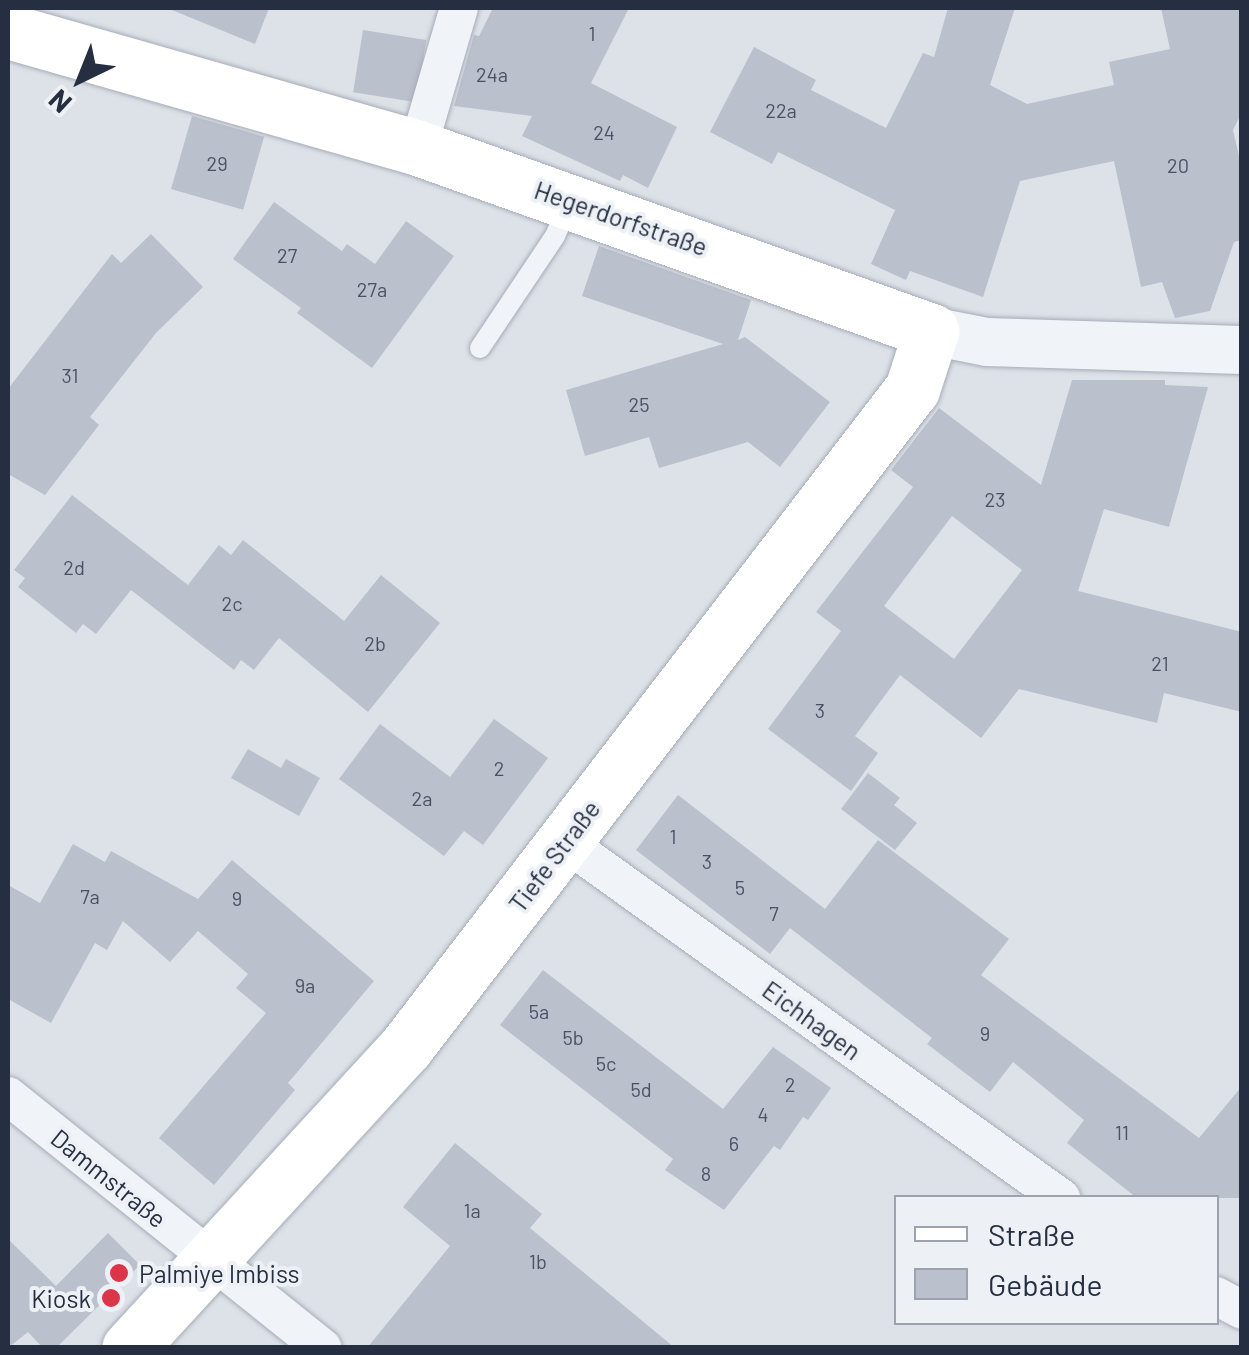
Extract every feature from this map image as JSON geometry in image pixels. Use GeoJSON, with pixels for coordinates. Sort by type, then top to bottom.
{"type":"FeatureCollection","features":[{"type":"Feature","properties":{"kind":"main road","name":"Hegerdorfstraße"},"geometry":{"type":"LineString","coordinates":[[8,31],[418,148],[931,331]]}},
{"type":"Feature","properties":{"kind":"main road","name":"Tiefe Straße"},"geometry":{"type":"LineString","coordinates":[[129,1348],[406,1047],[912,389],[931,331]]}},
{"type":"Feature","properties":{"kind":"street"},"geometry":{"type":"LineString","coordinates":[[418,148],[460,8]]}},
{"type":"Feature","properties":{"kind":"street","name":"Hegerdorfstraße"},"geometry":{"type":"LineString","coordinates":[[931,331],[987,342],[1242,350]]}},
{"type":"Feature","properties":{"kind":"street","name":"Eichhagen"},"geometry":{"type":"LineString","coordinates":[[565,842],[1057,1195]]}},
{"type":"Feature","properties":{"kind":"street","name":"Dammstraße"},"geometry":{"type":"LineString","coordinates":[[8,1096],[322,1348]]}},
{"type":"Feature","properties":{"kind":"street"},"geometry":{"type":"LineString","coordinates":[[1219,1298],[1242,1310]]}},
{"type":"Feature","properties":{"kind":"lane"},"geometry":{"type":"LineString","coordinates":[[480,348],[556,236],[570,200]]}},
{"type":"Feature","properties":{"kind":"building"},"geometry":{"type":"Polygon","coordinates":[[[167,8],[269,8],[255,44],[167,8]]]}},
{"type":"Feature","properties":{"kind":"building"},"geometry":{"type":"Polygon","coordinates":[[[493,8],[629,8],[591,83],[677,127],[648,188],[623,175],[620,181],[522,136],[532,116],[454,106],[474,35],[479,36],[493,8]]]}},
{"type":"Feature","properties":{"kind":"building"},"geometry":{"type":"Polygon","coordinates":[[[948,8],[1015,8],[990,85],[1027,104],[1114,85],[1109,62],[1170,49],[1161,8],[1242,8],[1242,112],[1233,130],[1242,169],[1242,240],[1234,242],[1210,311],[1175,318],[1162,282],[1141,287],[1114,161],[1020,181],[983,297],[910,271],[906,280],[871,264],[895,210],[778,152],[772,164],[710,132],[754,47],[816,80],[811,90],[886,128],[923,53],[934,57],[948,8]]]}},
{"type":"Feature","properties":{"kind":"building"},"geometry":{"type":"Polygon","coordinates":[[[363,30],[426,40],[416,102],[353,92],[363,30]]]}},
{"type":"Feature","properties":{"kind":"building"},"geometry":{"type":"Polygon","coordinates":[[[192,116],[264,137],[243,210],[171,189],[192,116]]]}},
{"type":"Feature","properties":{"kind":"building"},"geometry":{"type":"Polygon","coordinates":[[[274,202],[342,251],[347,244],[375,264],[406,221],[454,256],[372,368],[297,313],[301,308],[233,259],[274,202]]]}},
{"type":"Feature","properties":{"kind":"building"},"geometry":{"type":"Polygon","coordinates":[[[151,234],[203,287],[156,333],[90,417],[99,425],[45,495],[8,474],[8,389],[112,254],[121,263],[151,234]]]}},
{"type":"Feature","properties":{"kind":"building"},"geometry":{"type":"Polygon","coordinates":[[[599,246],[751,300],[738,340],[745,337],[830,402],[780,467],[748,442],[659,468],[649,437],[585,456],[566,390],[723,344],[582,296],[599,246]]]}},
{"type":"Feature","properties":{"kind":"building"},"geometry":{"type":"Polygon","coordinates":[[[1072,380],[1165,380],[1165,385],[1208,387],[1169,527],[1104,509],[1078,591],[1242,632],[1242,712],[1164,693],[1157,723],[1019,689],[981,738],[900,675],[855,736],[878,753],[851,791],[768,729],[841,631],[816,612],[913,487],[891,470],[939,408],[1041,485],[1072,380]],[[952,516],[884,606],[954,659],[1022,570],[952,516]]]}},
{"type":"Feature","properties":{"kind":"building"},"geometry":{"type":"Polygon","coordinates":[[[72,495],[188,585],[219,545],[231,555],[243,540],[344,621],[381,575],[440,623],[368,712],[279,638],[254,670],[241,660],[234,670],[131,590],[96,634],[83,624],[76,633],[18,587],[25,578],[14,570],[72,495]]]}},
{"type":"Feature","properties":{"kind":"building"},"geometry":{"type":"Polygon","coordinates":[[[494,719],[548,758],[483,845],[464,831],[444,856],[339,779],[380,724],[450,777],[494,719]]]}},
{"type":"Feature","properties":{"kind":"building"},"geometry":{"type":"Polygon","coordinates":[[[248,749],[281,768],[286,759],[320,778],[299,816],[231,778],[248,749]]]}},
{"type":"Feature","properties":{"kind":"building"},"geometry":{"type":"Polygon","coordinates":[[[868,773],[900,798],[894,805],[917,823],[895,850],[841,809],[868,773]]]}},
{"type":"Feature","properties":{"kind":"building"},"geometry":{"type":"Polygon","coordinates":[[[678,795],[825,909],[878,840],[1009,939],[981,975],[1199,1138],[1242,1086],[1242,1198],[1133,1195],[1067,1143],[1084,1120],[1013,1062],[990,1092],[927,1044],[932,1038],[790,928],[770,954],[636,850],[678,795]]]}},
{"type":"Feature","properties":{"kind":"building"},"geometry":{"type":"Polygon","coordinates":[[[73,844],[105,862],[111,851],[198,899],[232,860],[374,981],[288,1083],[295,1090],[214,1185],[159,1138],[266,1013],[236,988],[248,974],[198,931],[170,962],[123,921],[107,950],[95,943],[51,1023],[8,999],[8,885],[40,903],[73,844]]]}},
{"type":"Feature","properties":{"kind":"building"},"geometry":{"type":"Polygon","coordinates":[[[543,970],[723,1109],[773,1047],[831,1088],[808,1120],[803,1117],[780,1150],[774,1146],[724,1210],[665,1170],[673,1159],[500,1025],[543,970]]]}},
{"type":"Feature","properties":{"kind":"building"},"geometry":{"type":"Polygon","coordinates":[[[455,1143],[542,1214],[530,1228],[675,1348],[367,1348],[450,1246],[403,1207],[455,1143]]]}},
{"type":"Feature","properties":{"kind":"building"},"geometry":{"type":"Polygon","coordinates":[[[108,1233],[140,1265],[56,1348],[43,1348],[28,1332],[8,1348],[8,1239],[56,1286],[108,1233]]]}},
{"type":"Feature","properties":{"kind":"place","name":"Palmiye Imbiss"},"geometry":{"type":"Point","coordinates":[119,1273]}},
{"type":"Feature","properties":{"kind":"place","name":"Kiosk"},"geometry":{"type":"Point","coordinates":[111,1298]}}]}
